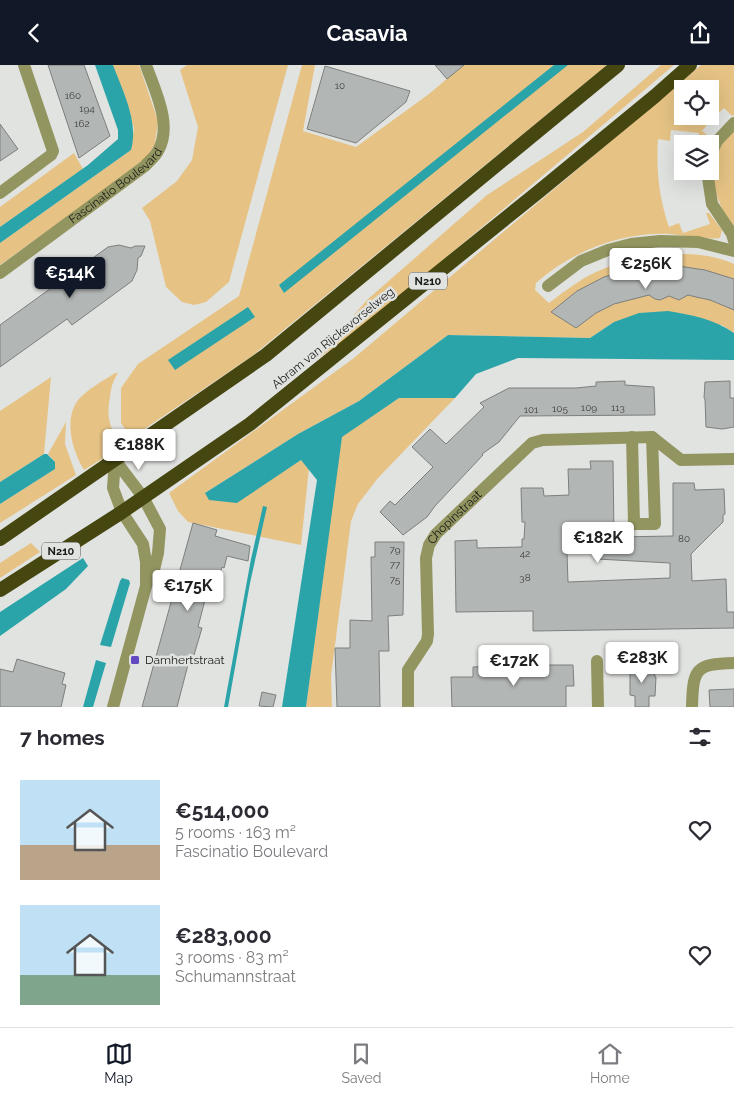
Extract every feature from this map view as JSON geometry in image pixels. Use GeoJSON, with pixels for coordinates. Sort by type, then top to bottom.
{"type":"FeatureCollection","features":[{"type":"Feature","properties":{"kind":"highway"},"geometry":{"type":"LineString","coordinates":[[0,539],[266,355],[618,65]]}},
{"type":"Feature","properties":{"kind":"highway","name":"Abram van Rijckevorselweg"},"geometry":{"type":"LineString","coordinates":[[0,590],[122,512],[250,424],[537,193],[690,65]]}},
{"type":"Feature","properties":{"kind":"street"},"geometry":{"type":"LineString","coordinates":[[0,193],[51,155],[52,151],[24,65]]}},
{"type":"Feature","properties":{"kind":"street","name":"Fascinatio Boulevard"},"geometry":{"type":"LineString","coordinates":[[0,273],[145,166],[157,153],[163,141],[162,111],[146,65]]}},
{"type":"Feature","properties":{"kind":"street"},"geometry":{"type":"LineString","coordinates":[[719,139],[734,123]]}},
{"type":"Feature","properties":{"kind":"street"},"geometry":{"type":"LineString","coordinates":[[708,180],[712,204],[732,234],[734,241]]}},
{"type":"Feature","properties":{"kind":"street"},"geometry":{"type":"LineString","coordinates":[[548,286],[581,261],[608,250],[631,244],[660,241],[698,242],[734,251]]}},
{"type":"Feature","properties":{"kind":"street"},"geometry":{"type":"LineString","coordinates":[[632,437],[634,524],[655,524],[652,437]]}},
{"type":"Feature","properties":{"kind":"street"},"geometry":{"type":"LineString","coordinates":[[652,437],[680,460],[734,459]]}},
{"type":"Feature","properties":{"kind":"street","name":"Chopinstraat"},"geometry":{"type":"LineString","coordinates":[[408,707],[408,671],[427,641],[426,558],[436,534],[532,443],[543,440],[652,437]]}},
{"type":"Feature","properties":{"kind":"street"},"geometry":{"type":"LineString","coordinates":[[113,707],[146,587],[154,570],[160,529],[143,497],[115,460]]}},
{"type":"Feature","properties":{"kind":"street"},"geometry":{"type":"LineString","coordinates":[[115,460],[113,488],[122,512],[143,544],[146,563],[146,587]]}},
{"type":"Feature","properties":{"kind":"street"},"geometry":{"type":"LineString","coordinates":[[597,661],[598,707]]}},
{"type":"Feature","properties":{"kind":"street"},"geometry":{"type":"LineString","coordinates":[[692,707],[693,681],[699,669],[712,663],[734,663]]}},
{"type":"Feature","properties":{"kind":"shaded area"},"geometry":{"type":"Polygon","coordinates":[[[113,65],[139,65],[158,121],[155,143],[147,159],[0,265],[0,243],[131,150],[134,128],[113,65]]]}},
{"type":"Feature","properties":{"kind":"shaded area"},"geometry":{"type":"Polygon","coordinates":[[[187,65],[288,65],[229,282],[206,302],[194,305],[182,302],[166,287],[150,221],[142,208],[177,181],[192,160],[198,127],[180,70],[187,65]]]}},
{"type":"Feature","properties":{"kind":"shaded area"},"geometry":{"type":"Polygon","coordinates":[[[302,65],[315,65],[303,131],[356,147],[429,94],[463,65],[607,65],[252,356],[131,438],[121,423],[121,388],[138,364],[239,296],[302,65]]]}},
{"type":"Feature","properties":{"kind":"shaded area"},"geometry":{"type":"Polygon","coordinates":[[[661,65],[674,65],[360,330],[311,363],[368,299],[487,195],[583,132],[661,65]]]}},
{"type":"Feature","properties":{"kind":"shaded area"},"geometry":{"type":"Polygon","coordinates":[[[701,65],[734,65],[734,115],[732,116],[724,108],[719,113],[719,80],[683,80],[701,65]]]}},
{"type":"Feature","properties":{"kind":"shaded area"},"geometry":{"type":"Polygon","coordinates":[[[674,88],[674,125],[707,125],[702,131],[707,135],[671,130],[670,141],[658,139],[657,162],[659,184],[669,227],[679,223],[683,233],[710,224],[706,213],[709,213],[722,230],[720,238],[652,234],[616,240],[581,253],[565,262],[536,283],[535,290],[549,303],[589,276],[603,269],[634,259],[651,256],[703,255],[734,264],[734,333],[722,325],[614,322],[590,338],[448,335],[359,401],[298,434],[205,493],[287,469],[301,460],[309,468],[301,545],[188,522],[178,511],[169,493],[354,358],[674,88]]]}},
{"type":"Feature","properties":{"kind":"shaded area"},"geometry":{"type":"Polygon","coordinates":[[[734,131],[734,227],[722,208],[714,180],[719,180],[719,150],[734,131]]]}},
{"type":"Feature","properties":{"kind":"shaded area"},"geometry":{"type":"Polygon","coordinates":[[[74,153],[83,169],[0,227],[0,207],[74,153]]]}},
{"type":"Feature","properties":{"kind":"shaded area"},"geometry":{"type":"Polygon","coordinates":[[[115,373],[118,373],[111,390],[109,417],[121,447],[84,470],[73,444],[70,425],[71,415],[74,407],[83,395],[115,373]]]}},
{"type":"Feature","properties":{"kind":"shaded area"},"geometry":{"type":"Polygon","coordinates":[[[51,377],[44,454],[0,482],[0,411],[51,377]]]}},
{"type":"Feature","properties":{"kind":"shaded area"},"geometry":{"type":"Polygon","coordinates":[[[399,398],[455,398],[378,478],[358,504],[351,521],[331,676],[332,707],[306,707],[341,437],[399,398]]]}},
{"type":"Feature","properties":{"kind":"shaded area"},"geometry":{"type":"Polygon","coordinates":[[[66,422],[65,444],[76,475],[0,523],[0,504],[55,469],[55,462],[48,454],[66,422]]]}},
{"type":"Feature","properties":{"kind":"shaded area"},"geometry":{"type":"Polygon","coordinates":[[[31,543],[40,552],[0,578],[0,563],[31,543]]]}},
{"type":"Feature","properties":{"kind":"water"},"geometry":{"type":"Polygon","coordinates":[[[95,65],[113,65],[129,107],[133,129],[131,150],[0,243],[0,227],[88,165],[118,139],[118,130],[95,65]]]}},
{"type":"Feature","properties":{"kind":"water"},"geometry":{"type":"Polygon","coordinates":[[[554,65],[568,65],[284,293],[279,285],[554,65]]]}},
{"type":"Feature","properties":{"kind":"water"},"geometry":{"type":"Polygon","coordinates":[[[248,307],[255,317],[175,370],[168,360],[248,307]]]}},
{"type":"Feature","properties":{"kind":"water"},"geometry":{"type":"Polygon","coordinates":[[[668,311],[711,321],[734,333],[734,360],[518,358],[476,374],[455,398],[399,398],[342,437],[306,707],[282,707],[317,480],[301,460],[237,503],[209,500],[205,493],[298,434],[359,401],[448,335],[590,338],[614,322],[639,313],[668,311]]]}},
{"type":"Feature","properties":{"kind":"water"},"geometry":{"type":"Polygon","coordinates":[[[44,454],[47,454],[55,462],[55,469],[0,504],[0,482],[44,454]]]}},
{"type":"Feature","properties":{"kind":"water"},"geometry":{"type":"Polygon","coordinates":[[[263,506],[267,507],[250,583],[228,707],[224,707],[251,559],[263,506]]]}},
{"type":"Feature","properties":{"kind":"water"},"geometry":{"type":"Polygon","coordinates":[[[83,558],[88,566],[66,589],[0,636],[0,612],[83,558]]]}},
{"type":"Feature","properties":{"kind":"water"},"geometry":{"type":"Polygon","coordinates":[[[122,578],[129,580],[130,583],[111,647],[100,645],[120,581],[122,578]]]}},
{"type":"Feature","properties":{"kind":"water"},"geometry":{"type":"Polygon","coordinates":[[[96,660],[106,663],[93,707],[83,707],[96,660]]]}},
{"type":"Feature","properties":{"kind":"building"},"geometry":{"type":"Polygon","coordinates":[[[48,65],[84,65],[110,136],[79,158],[48,65]]]}},
{"type":"Feature","properties":{"kind":"building"},"geometry":{"type":"Polygon","coordinates":[[[435,65],[464,65],[447,79],[435,65]]]}},
{"type":"Feature","properties":{"kind":"building"},"geometry":{"type":"Polygon","coordinates":[[[325,66],[410,91],[406,102],[356,143],[307,129],[325,66]]]}},
{"type":"Feature","properties":{"kind":"building"},"geometry":{"type":"Polygon","coordinates":[[[0,124],[18,149],[0,161],[0,124]]]}},
{"type":"Feature","properties":{"kind":"building"},"geometry":{"type":"Polygon","coordinates":[[[119,245],[131,248],[145,246],[141,256],[138,258],[137,270],[132,281],[72,325],[67,319],[0,367],[0,325],[108,247],[119,245]]]}},
{"type":"Feature","properties":{"kind":"building"},"geometry":{"type":"Polygon","coordinates":[[[665,264],[705,270],[734,279],[734,310],[710,300],[688,295],[679,300],[669,296],[660,300],[649,295],[614,304],[596,313],[576,328],[551,312],[577,291],[604,277],[629,270],[665,264]]]}},
{"type":"Feature","properties":{"kind":"building"},"geometry":{"type":"Polygon","coordinates":[[[625,381],[625,385],[654,387],[655,415],[520,416],[499,442],[482,454],[427,517],[403,535],[380,512],[390,501],[395,505],[433,467],[412,447],[430,429],[446,444],[484,407],[480,403],[509,388],[576,388],[596,386],[596,382],[625,381]]]}},
{"type":"Feature","properties":{"kind":"building"},"geometry":{"type":"Polygon","coordinates":[[[730,381],[730,398],[734,398],[734,427],[722,429],[706,427],[705,382],[730,381]]]}},
{"type":"Feature","properties":{"kind":"building"},"geometry":{"type":"Polygon","coordinates":[[[590,461],[613,461],[614,537],[673,536],[673,483],[694,483],[695,490],[724,489],[725,514],[723,515],[723,522],[691,554],[692,581],[726,579],[727,612],[734,612],[734,628],[533,631],[533,611],[456,612],[455,541],[477,540],[477,548],[522,547],[525,522],[522,522],[521,488],[543,488],[544,496],[569,495],[568,469],[591,469],[590,461]],[[566,525],[568,582],[670,578],[670,563],[597,559],[596,533],[592,533],[592,525],[566,525]]]}},
{"type":"Feature","properties":{"kind":"building"},"geometry":{"type":"Polygon","coordinates":[[[193,523],[217,530],[215,536],[250,546],[248,561],[227,556],[224,568],[222,567],[211,597],[206,596],[198,627],[202,628],[194,655],[191,653],[177,707],[142,707],[193,523]]]}},
{"type":"Feature","properties":{"kind":"building"},"geometry":{"type":"Polygon","coordinates":[[[375,542],[404,542],[403,615],[388,616],[389,651],[379,651],[380,707],[337,707],[335,648],[350,648],[350,620],[372,621],[371,557],[375,557],[375,542]]]}},
{"type":"Feature","properties":{"kind":"building"},"geometry":{"type":"Polygon","coordinates":[[[17,659],[65,673],[62,684],[66,685],[61,707],[0,707],[0,669],[13,672],[17,659]]]}},
{"type":"Feature","properties":{"kind":"building"},"geometry":{"type":"Polygon","coordinates":[[[649,662],[649,669],[654,669],[656,677],[655,696],[649,696],[649,707],[635,707],[635,696],[630,695],[630,671],[634,669],[634,663],[649,662]]]}},
{"type":"Feature","properties":{"kind":"building"},"geometry":{"type":"Polygon","coordinates":[[[573,665],[574,686],[566,686],[566,707],[452,707],[451,677],[473,677],[473,667],[573,665]]]}},
{"type":"Feature","properties":{"kind":"building"},"geometry":{"type":"Polygon","coordinates":[[[734,689],[734,707],[710,707],[709,690],[734,689]]]}},
{"type":"Feature","properties":{"kind":"building"},"geometry":{"type":"Polygon","coordinates":[[[262,692],[276,695],[273,707],[259,706],[262,692]]]}},
{"type":"Feature","properties":{"kind":"place","name":"Damhertstraat"},"geometry":{"type":"Point","coordinates":[135,660]}}]}
